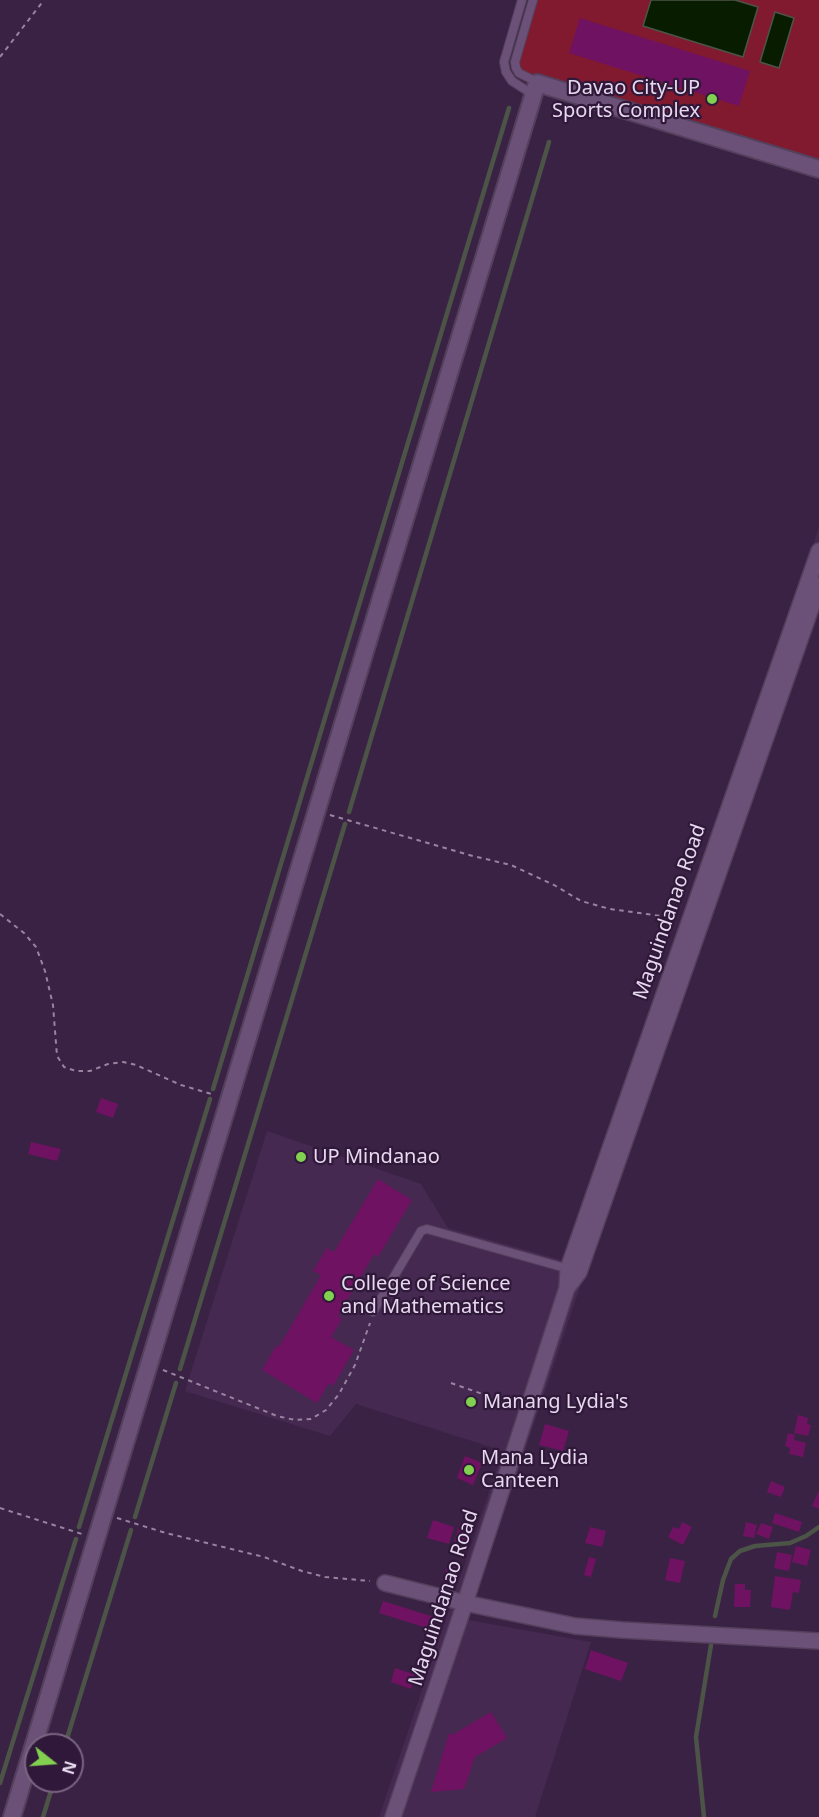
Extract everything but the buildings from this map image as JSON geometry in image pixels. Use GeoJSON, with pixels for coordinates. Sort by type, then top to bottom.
{"type":"FeatureCollection","features":[{"type":"Feature","properties":{"kind":"street"},"geometry":{"type":"LineString","coordinates":[[49,1733],[114,1517],[229,1099],[345,737],[541,89]]}},
{"type":"Feature","properties":{"kind":"street"},"geometry":{"type":"LineString","coordinates":[[541,89],[819,169]]}},
{"type":"Feature","properties":{"kind":"street"},"geometry":{"type":"LineString","coordinates":[[541,89],[819,180]]}},
{"type":"Feature","properties":{"kind":"street","name":"Maguindanao Road"},"geometry":{"type":"LineString","coordinates":[[393,1817],[689,920],[819,551]]}},
{"type":"Feature","properties":{"kind":"street","name":"Maguindanao Road"},"geometry":{"type":"LineString","coordinates":[[573,1270],[819,585]]}},
{"type":"Feature","properties":{"kind":"street"},"geometry":{"type":"LineString","coordinates":[[12,1817],[96,1538],[154,1367],[327,814],[345,737]]}},
{"type":"Feature","properties":{"kind":"street"},"geometry":{"type":"LineString","coordinates":[[385,1583],[465,1603],[575,1626],[819,1641]]}},
{"type":"Feature","properties":{"kind":"street"},"geometry":{"type":"LineString","coordinates":[[24,1817],[31,1793]]}},
{"type":"Feature","properties":{"kind":"lane"},"geometry":{"type":"LineString","coordinates":[[522,0],[504,62],[506,72],[512,81],[526,90],[541,89]]}},
{"type":"Feature","properties":{"kind":"lane"},"geometry":{"type":"LineString","coordinates":[[533,0],[515,62],[519,73],[541,89]]}},
{"type":"Feature","properties":{"kind":"lane"},"geometry":{"type":"LineString","coordinates":[[373,1312],[421,1231],[427,1229],[573,1270]]}},
{"type":"Feature","properties":{"kind":"path"},"geometry":{"type":"LineString","coordinates":[[0,57],[44,0]]}},
{"type":"Feature","properties":{"kind":"path"},"geometry":{"type":"LineString","coordinates":[[327,814],[511,865],[554,885],[581,901],[610,909],[689,920]]}},
{"type":"Feature","properties":{"kind":"path"},"geometry":{"type":"LineString","coordinates":[[0,914],[24,933],[36,947],[45,971],[53,1005],[57,1056],[64,1067],[76,1071],[90,1071],[108,1064],[123,1062],[136,1065],[181,1085],[229,1099]]}},
{"type":"Feature","properties":{"kind":"path"},"geometry":{"type":"LineString","coordinates":[[154,1367],[277,1416],[295,1420],[311,1419],[326,1410],[339,1394],[364,1343],[373,1312]]}},
{"type":"Feature","properties":{"kind":"path"},"geometry":{"type":"LineString","coordinates":[[451,1383],[528,1410]]}},
{"type":"Feature","properties":{"kind":"path"},"geometry":{"type":"LineString","coordinates":[[0,1508],[96,1538]]}},
{"type":"Feature","properties":{"kind":"path"},"geometry":{"type":"LineString","coordinates":[[114,1517],[166,1533],[264,1557],[324,1577],[385,1583]]}},
{"type":"Feature","properties":{"kind":"shaded area","name":"Davao City-UP Sports Complex"},"geometry":{"type":"Polygon","coordinates":[[[537,0],[819,0],[819,164],[527,74],[522,70],[519,62],[537,0]]]}},
{"type":"Feature","properties":{"kind":"shaded area"},"geometry":{"type":"Polygon","coordinates":[[[651,0],[735,0],[758,7],[743,57],[643,26],[651,0]]]}},
{"type":"Feature","properties":{"kind":"shaded area"},"geometry":{"type":"Polygon","coordinates":[[[775,12],[794,18],[779,68],[760,62],[775,12]]]}},
{"type":"Feature","properties":{"kind":"shaded area","name":"UP Mindanao"},"geometry":{"type":"Polygon","coordinates":[[[819,527],[819,599],[580,1287],[468,1620],[591,1642],[535,1817],[379,1817],[503,1451],[356,1404],[330,1436],[185,1391],[267,1131],[421,1184],[448,1228],[565,1261],[819,527]]]}},
{"type":"Feature","properties":{"kind":"waterway"},"geometry":{"type":"LineString","coordinates":[[213,1089],[509,108]]}},
{"type":"Feature","properties":{"kind":"waterway"},"geometry":{"type":"LineString","coordinates":[[349,812],[549,142]]}},
{"type":"Feature","properties":{"kind":"waterway"},"geometry":{"type":"LineString","coordinates":[[180,1369],[345,824]]}},
{"type":"Feature","properties":{"kind":"waterway"},"geometry":{"type":"LineString","coordinates":[[79,1527],[210,1099]]}},
{"type":"Feature","properties":{"kind":"waterway"},"geometry":{"type":"LineString","coordinates":[[135,1517],[176,1383]]}},
{"type":"Feature","properties":{"kind":"waterway"},"geometry":{"type":"LineString","coordinates":[[715,1616],[723,1580],[731,1559],[740,1551],[755,1546],[790,1543],[819,1527]]}},
{"type":"Feature","properties":{"kind":"waterway"},"geometry":{"type":"LineString","coordinates":[[69,1733],[131,1530]]}},
{"type":"Feature","properties":{"kind":"waterway"},"geometry":{"type":"LineString","coordinates":[[0,1783],[76,1539]]}},
{"type":"Feature","properties":{"kind":"waterway"},"geometry":{"type":"LineString","coordinates":[[704,1817],[696,1737],[711,1645]]}},
{"type":"Feature","properties":{"kind":"waterway"},"geometry":{"type":"LineString","coordinates":[[43,1817],[50,1793]]}},
{"type":"Feature","properties":{"kind":"place","name":"Davao City-UP Sports Complex"},"geometry":{"type":"Point","coordinates":[712,99]}},
{"type":"Feature","properties":{"kind":"place","name":"UP Mindanao"},"geometry":{"type":"Point","coordinates":[301,1157]}},
{"type":"Feature","properties":{"kind":"place","name":"College of Science and Mathematics"},"geometry":{"type":"Point","coordinates":[329,1296]}},
{"type":"Feature","properties":{"kind":"place","name":"Manang Lydia's"},"geometry":{"type":"Point","coordinates":[471,1402]}},
{"type":"Feature","properties":{"kind":"place","name":"Mana Lydia Canteen"},"geometry":{"type":"Point","coordinates":[469,1470]}}]}
